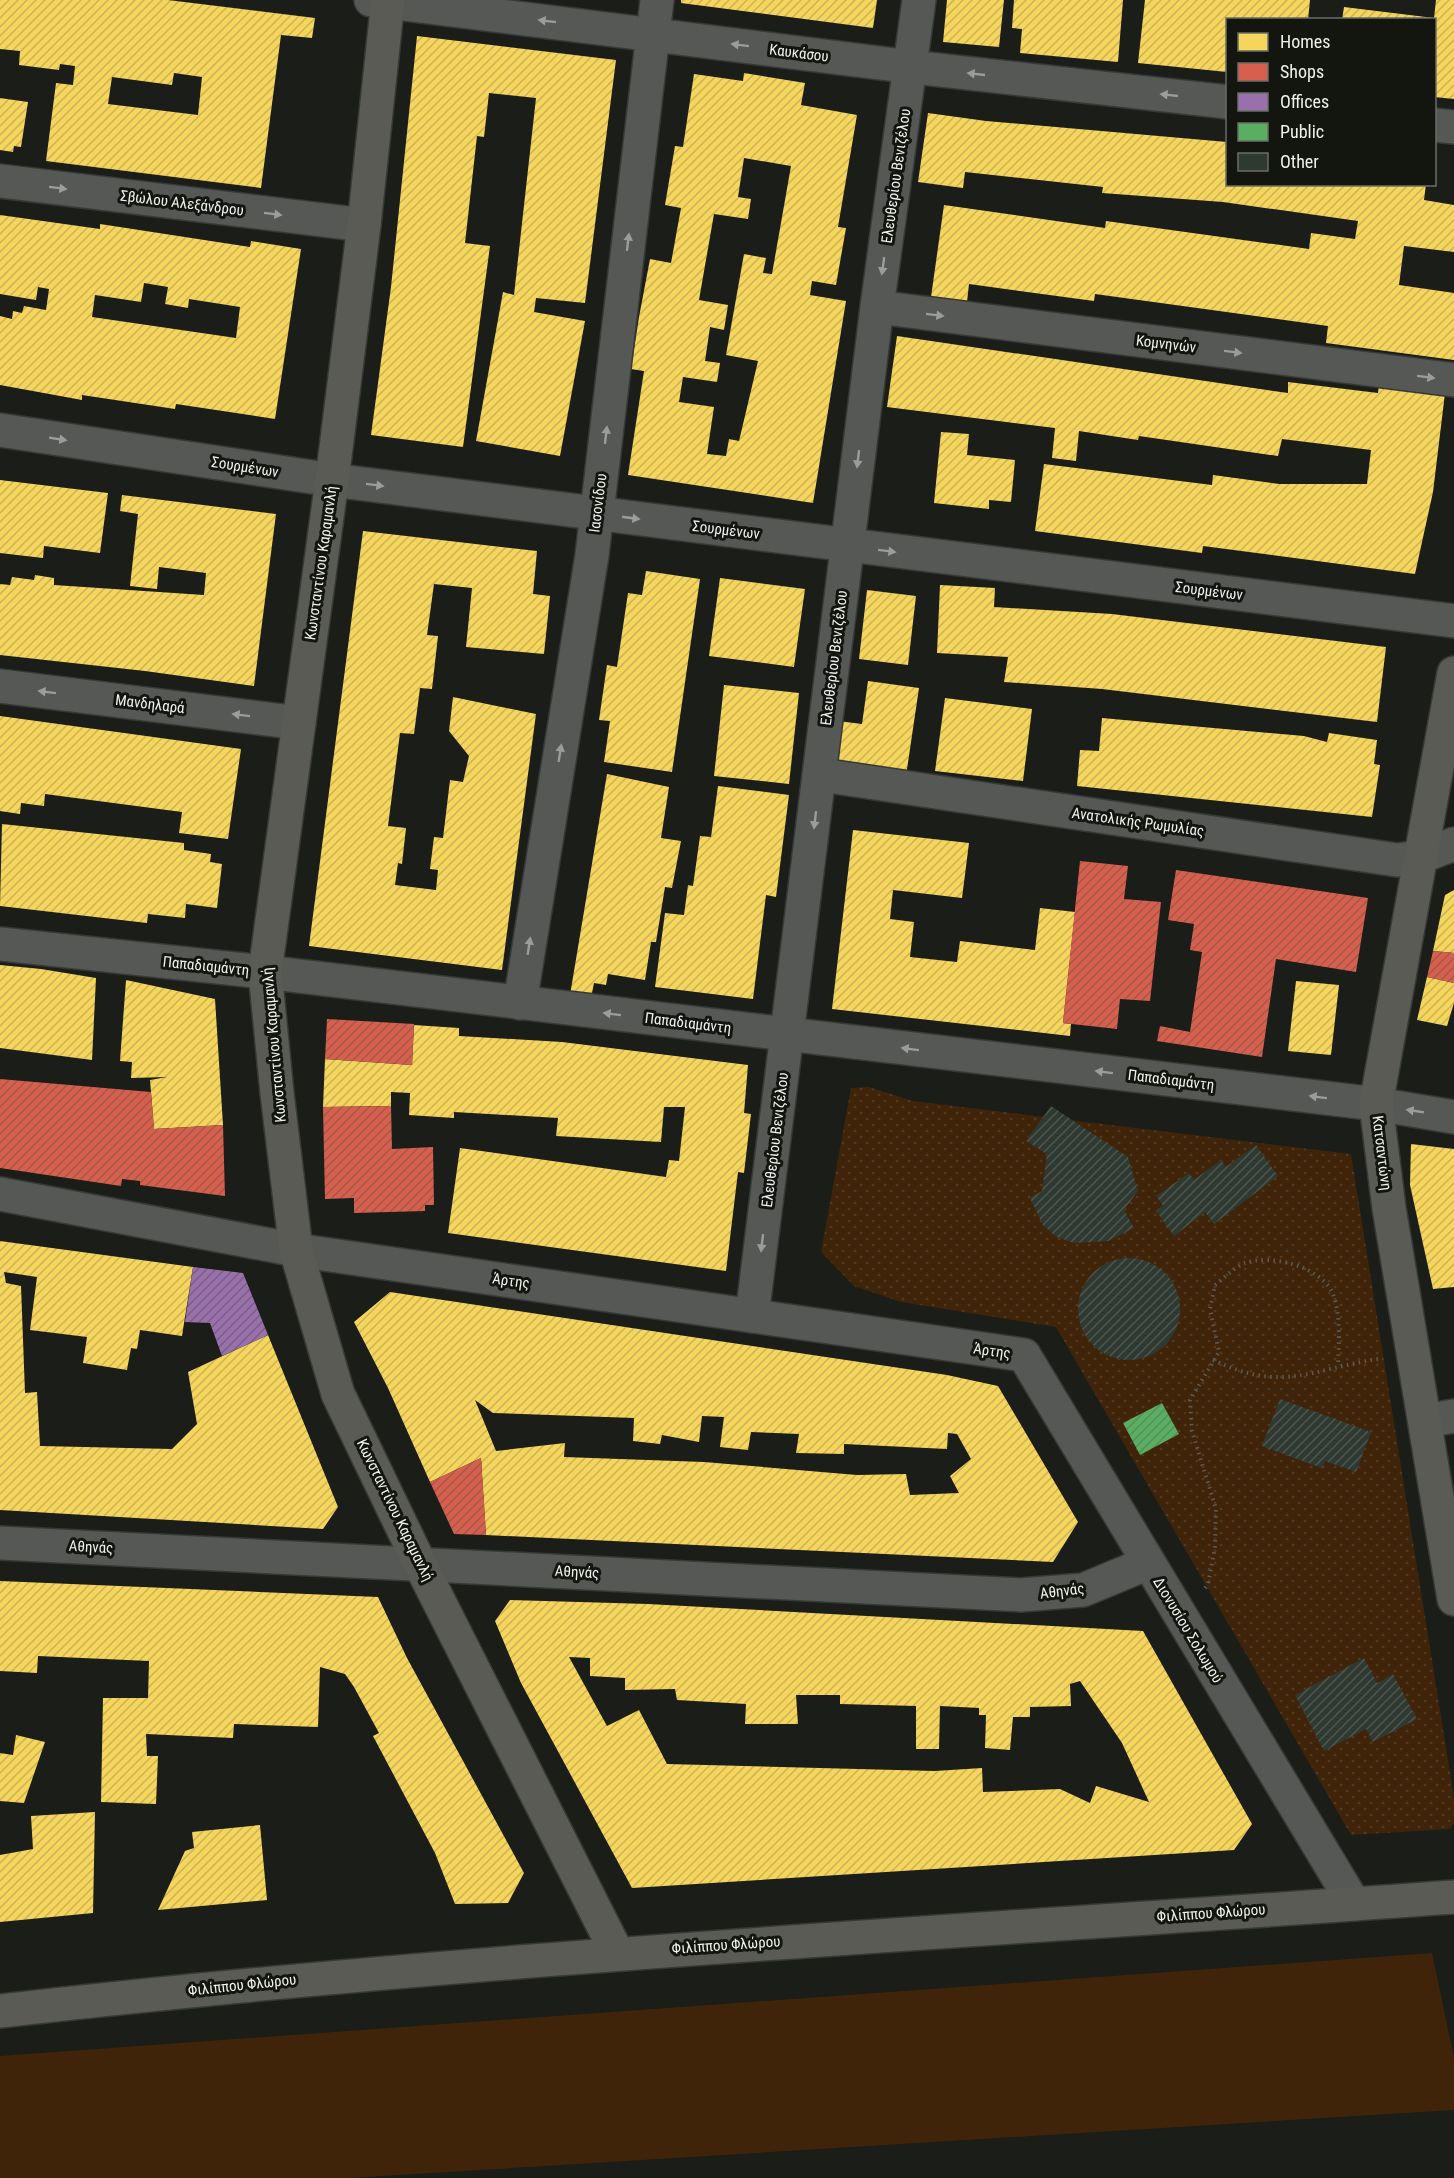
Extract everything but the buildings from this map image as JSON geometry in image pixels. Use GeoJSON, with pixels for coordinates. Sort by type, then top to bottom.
{"type":"FeatureCollection","features":[{"type":"Feature","properties":{"kind":"street","name":"Ιασoνίδου"},"geometry":{"type":"LineString","coordinates":[[520,1003],[592,555],[595,513],[657,0]]}},
{"type":"Feature","properties":{"kind":"street","name":"Ελευθερίου Βενιζέλου"},"geometry":{"type":"LineString","coordinates":[[752,1316],[877,307],[912,67],[919,0]]}},
{"type":"Feature","properties":{"kind":"street","name":"Καυκάσου"},"geometry":{"type":"LineString","coordinates":[[382,1],[912,67],[1226,102]]}},
{"type":"Feature","properties":{"kind":"street","name":"Κωνσταντίνου Καραμανλή"},"geometry":{"type":"LineString","coordinates":[[382,1],[364,225],[265,972],[296,1250],[338,1394],[420,1564],[617,1953]]}},
{"type":"Feature","properties":{"kind":"street"},"geometry":{"type":"LineString","coordinates":[[1436,124],[1454,127]]}},
{"type":"Feature","properties":{"kind":"street","name":"Σβώλου Αλεξάνδρου"},"geometry":{"type":"LineString","coordinates":[[0,181],[364,225]]}},
{"type":"Feature","properties":{"kind":"street","name":"Κομνηνών"},"geometry":{"type":"LineString","coordinates":[[877,307],[1454,380]]}},
{"type":"Feature","properties":{"kind":"street","name":"Σουρμένων"},"geometry":{"type":"LineString","coordinates":[[0,430],[332,480],[1454,621]]}},
{"type":"Feature","properties":{"kind":"street","name":"Κατσαντώνη"},"geometry":{"type":"LineString","coordinates":[[1454,673],[1376,1104],[1389,1208],[1440,1418],[1454,1599]]}},
{"type":"Feature","properties":{"kind":"street","name":"Μανδηλαρά"},"geometry":{"type":"LineString","coordinates":[[0,686],[299,723]]}},
{"type":"Feature","properties":{"kind":"street","name":"Ανατολικής Ρωμυλίας"},"geometry":{"type":"LineString","coordinates":[[820,775],[1397,860],[1420,857],[1454,844]]}},
{"type":"Feature","properties":{"kind":"street","name":"Παπαδιαμάντη"},"geometry":{"type":"LineString","coordinates":[[0,944],[265,972],[1376,1104],[1454,1117]]}},
{"type":"Feature","properties":{"kind":"street","name":"Άρτης"},"geometry":{"type":"LineString","coordinates":[[0,1194],[296,1250],[1024,1355]]}},
{"type":"Feature","properties":{"kind":"street","name":"Διονυσίου Σολωμού"},"geometry":{"type":"LineString","coordinates":[[1024,1355],[1354,1904]]}},
{"type":"Feature","properties":{"kind":"street","name":"Αθηνάς"},"geometry":{"type":"LineString","coordinates":[[0,1543],[1021,1595],[1083,1590],[1148,1563]]}},
{"type":"Feature","properties":{"kind":"street","name":"Φιλίππου Φλώρου"},"geometry":{"type":"LineString","coordinates":[[0,2011],[261,1982],[617,1953],[1454,1898]]}},
{"type":"Feature","properties":{"kind":"path"},"geometry":{"type":"LineString","coordinates":[[1180,1617],[1208,1584],[1215,1547],[1216,1509],[1192,1431],[1190,1400],[1213,1360],[1219,1352],[1210,1309],[1215,1285],[1245,1263],[1281,1261],[1313,1271],[1332,1292],[1340,1335],[1338,1365],[1297,1378],[1256,1377],[1213,1360]]}},
{"type":"Feature","properties":{"kind":"shaded area"},"geometry":{"type":"Polygon","coordinates":[[[869,1087],[913,1101],[1351,1154],[1454,1798],[1454,1822],[1450,1829],[1351,1835],[1056,1327],[901,1302],[854,1286],[821,1252],[851,1088],[869,1087]]]}},
{"type":"Feature","properties":{"kind":"shaded area"},"geometry":{"type":"Polygon","coordinates":[[[1432,1953],[1454,2058],[1454,2110],[350,2178],[0,2178],[0,2056],[1432,1953]]]}}]}
